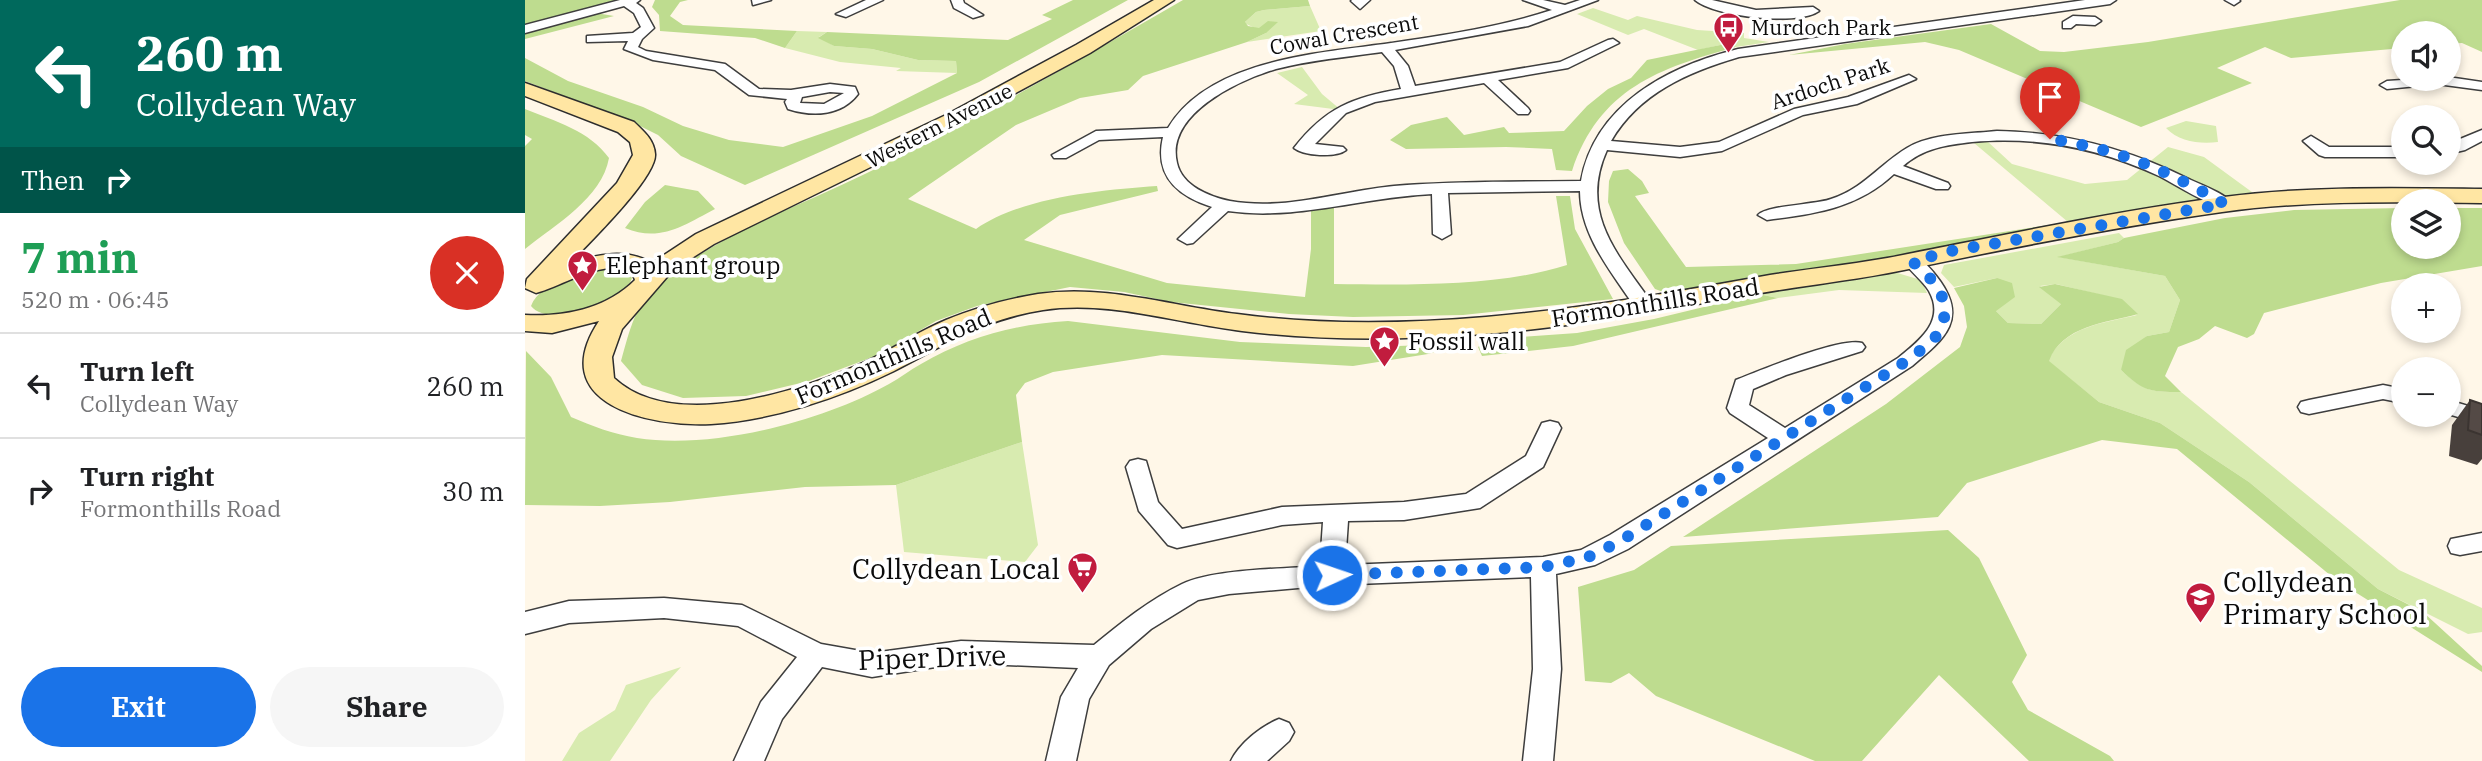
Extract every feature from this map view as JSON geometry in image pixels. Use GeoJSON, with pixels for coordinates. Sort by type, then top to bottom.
{"type":"FeatureCollection","features":[{"type":"Feature","properties":{"kind":"street"},"geometry":{"type":"LineString","coordinates":[[842,15],[877,0]]}},
{"type":"Feature","properties":{"kind":"street"},"geometry":{"type":"LineString","coordinates":[[957,0],[958,5],[977,15]]}},
{"type":"Feature","properties":{"kind":"street","name":"Western Avenue"},"geometry":{"type":"LineString","coordinates":[[705,239],[953,119],[1071,56],[1166,0]]}},
{"type":"Feature","properties":{"kind":"street"},"geometry":{"type":"LineString","coordinates":[[1529,0],[1565,9]]}},
{"type":"Feature","properties":{"kind":"street","name":"Cowal Crescent"},"geometry":{"type":"LineString","coordinates":[[1171,132],[1195,105],[1254,73],[1289,63],[1496,30],[1592,0]]}},
{"type":"Feature","properties":{"kind":"street"},"geometry":{"type":"LineString","coordinates":[[1701,0],[1738,14],[1783,15],[1813,11]]}},
{"type":"Feature","properties":{"kind":"street"},"geometry":{"type":"LineString","coordinates":[[1644,306],[1602,240],[1589,209],[1589,186],[1590,168],[1610,127],[1627,107],[1652,88],[1682,72],[1722,58],[1833,38],[2110,0]]}},
{"type":"Feature","properties":{"kind":"street"},"geometry":{"type":"LineString","coordinates":[[525,29],[630,1],[644,16],[648,27],[636,37],[631,49],[647,57],[720,66],[749,90],[796,96]]}},
{"type":"Feature","properties":{"kind":"street"},"geometry":{"type":"LineString","coordinates":[[2051,9],[2070,22],[2095,21]]}},
{"type":"Feature","properties":{"kind":"street"},"geometry":{"type":"LineString","coordinates":[[592,39],[636,37]]}},
{"type":"Feature","properties":{"kind":"street"},"geometry":{"type":"LineString","coordinates":[[1338,150],[1301,148],[1341,110],[1372,98],[1563,65],[1613,43]]}},
{"type":"Feature","properties":{"kind":"street"},"geometry":{"type":"LineString","coordinates":[[1384,47],[1407,74],[1408,90]]}},
{"type":"Feature","properties":{"kind":"street"},"geometry":{"type":"LineString","coordinates":[[1487,78],[1523,111]]}},
{"type":"Feature","properties":{"kind":"street","name":"Ardoch Park"},"geometry":{"type":"LineString","coordinates":[[1602,145],[1680,152],[1722,146],[1799,112],[1852,101],[1909,79]]}},
{"type":"Feature","properties":{"kind":"street"},"geometry":{"type":"LineString","coordinates":[[2387,85],[2437,80],[2482,86]]}},
{"type":"Feature","properties":{"kind":"street"},"geometry":{"type":"LineString","coordinates":[[525,89],[626,127],[640,140],[644,155],[642,165],[626,188],[530,289]]}},
{"type":"Feature","properties":{"kind":"street"},"geometry":{"type":"LineString","coordinates":[[1060,155],[1096,136],[1171,132],[1167,149],[1169,171],[1180,187],[1224,205],[1299,207],[1390,191],[1589,186]]}},
{"type":"Feature","properties":{"kind":"street"},"geometry":{"type":"LineString","coordinates":[[1767,215],[1821,209],[1860,193],[1915,150],[1981,136],[2026,135],[2120,152],[2160,169],[2225,204]]}},
{"type":"Feature","properties":{"kind":"street"},"geometry":{"type":"LineString","coordinates":[[2461,146],[2482,135]]}},
{"type":"Feature","properties":{"kind":"street"},"geometry":{"type":"LineString","coordinates":[[2311,141],[2330,156],[2391,153]]}},
{"type":"Feature","properties":{"kind":"street"},"geometry":{"type":"LineString","coordinates":[[1894,169],[1942,186]]}},
{"type":"Feature","properties":{"kind":"street"},"geometry":{"type":"LineString","coordinates":[[1440,189],[1443,234]]}},
{"type":"Feature","properties":{"kind":"street","name":"Formonthills Road"},"geometry":{"type":"LineString","coordinates":[[640,288],[612,319],[602,341],[596,362],[598,375],[604,386],[635,406],[660,411],[716,412],[782,402],[815,393],[880,366],[945,330],[970,320],[1002,310],[1063,300],[1090,298],[1246,325],[1372,331],[1451,329],[1549,321],[1644,306],[1815,275],[1913,262],[1945,252],[2225,204],[2360,194],[2482,196]]}},
{"type":"Feature","properties":{"kind":"street"},"geometry":{"type":"LineString","coordinates":[[1187,239],[1224,205]]}},
{"type":"Feature","properties":{"kind":"street"},"geometry":{"type":"LineString","coordinates":[[530,289],[568,270],[673,250],[705,239]]}},
{"type":"Feature","properties":{"kind":"street"},"geometry":{"type":"LineString","coordinates":[[569,322],[593,316],[640,288],[705,239]]}},
{"type":"Feature","properties":{"kind":"street"},"geometry":{"type":"LineString","coordinates":[[579,240],[582,251],[613,262],[642,267],[647,272],[640,288]]}},
{"type":"Feature","properties":{"kind":"street"},"geometry":{"type":"LineString","coordinates":[[1061,761],[1075,697],[1099,657],[1142,621],[1192,592],[1229,584],[1332,575],[1543,567],[1586,558],[1619,542],[1905,362],[1934,340],[1944,320],[1945,302],[1933,281],[1913,262]]}},
{"type":"Feature","properties":{"kind":"street"},"geometry":{"type":"LineString","coordinates":[[529,325],[586,323],[594,328],[602,341]]}},
{"type":"Feature","properties":{"kind":"street"},"geometry":{"type":"LineString","coordinates":[[1785,438],[1738,408],[1743,385],[1779,370],[1855,346]]}},
{"type":"Feature","properties":{"kind":"street"},"geometry":{"type":"LineString","coordinates":[[2309,407],[2383,392],[2391,394]]}},
{"type":"Feature","properties":{"kind":"street"},"geometry":{"type":"LineString","coordinates":[[2461,411],[2482,417]]}},
{"type":"Feature","properties":{"kind":"street"},"geometry":{"type":"LineString","coordinates":[[1138,467],[1147,505],[1177,539],[1282,516],[1336,512],[1403,512],[1472,502],[1535,461],[1550,428]]}},
{"type":"Feature","properties":{"kind":"street"},"geometry":{"type":"LineString","coordinates":[[1332,575],[1336,512]]}},
{"type":"Feature","properties":{"kind":"street"},"geometry":{"type":"LineString","coordinates":[[1538,761],[1547,668],[1543,567]]}},
{"type":"Feature","properties":{"kind":"street","name":"Piper Drive"},"geometry":{"type":"LineString","coordinates":[[525,623],[569,612],[677,609],[742,616],[816,654],[871,665],[961,652],[1099,657]]}},
{"type":"Feature","properties":{"kind":"street"},"geometry":{"type":"LineString","coordinates":[[749,761],[771,711],[816,654]]}},
{"type":"Feature","properties":{"kind":"street"},"geometry":{"type":"LineString","coordinates":[[1246,761],[1279,732]]}},
{"type":"Feature","properties":{"kind":"green space"},"geometry":{"type":"Polygon","coordinates":[[[525,0],[626,0],[525,28],[525,0]]]}},
{"type":"Feature","properties":{"kind":"green space"},"geometry":{"type":"Polygon","coordinates":[[[655,0],[688,0],[680,2],[670,16],[683,25],[797,31],[785,48],[755,38],[660,31],[659,15],[652,7],[655,0]]]}},
{"type":"Feature","properties":{"kind":"green space"},"geometry":{"type":"Polygon","coordinates":[[[1073,0],[1128,0],[979,82],[745,185],[681,156],[658,135],[634,123],[525,81],[525,58],[568,81],[643,107],[683,126],[729,140],[783,147],[872,116],[957,73],[956,61],[918,60],[872,49],[834,46],[818,38],[827,32],[1008,40],[1052,19],[1042,15],[1073,0]]]}},
{"type":"Feature","properties":{"kind":"green space"},"geometry":{"type":"Polygon","coordinates":[[[1183,0],[1308,0],[1310,6],[1256,12],[1245,22],[1248,26],[1259,28],[1268,21],[1278,22],[1266,33],[1247,42],[1143,76],[1128,90],[1080,98],[1016,125],[908,199],[976,229],[1016,209],[1039,202],[1087,193],[1157,186],[1158,191],[1060,215],[1024,240],[1167,283],[1305,297],[1311,249],[1311,208],[1334,205],[1334,284],[1452,283],[1512,277],[1567,265],[1556,196],[1570,196],[1575,229],[1613,299],[1463,315],[1353,317],[1289,314],[1171,302],[1124,292],[1070,287],[977,306],[936,321],[878,355],[809,381],[746,396],[683,398],[642,385],[621,361],[633,323],[646,297],[702,253],[755,224],[867,173],[1027,90],[1183,0]]]}},
{"type":"Feature","properties":{"kind":"green space"},"geometry":{"type":"Polygon","coordinates":[[[2400,0],[2482,0],[2482,52],[2461,43],[2461,21],[2391,21],[2391,49],[2291,58],[2265,47],[2217,68],[2252,83],[2141,127],[1959,50],[1925,42],[1789,55],[1845,44],[1991,24],[2040,51],[2064,52],[2148,42],[2400,0]]]}},
{"type":"Feature","properties":{"kind":"green space"},"geometry":{"type":"Polygon","coordinates":[[[1310,6],[1321,31],[1247,42],[1266,33],[1244,23],[1256,12],[1310,6]]]}},
{"type":"Feature","properties":{"kind":"green space"},"geometry":{"type":"Polygon","coordinates":[[[1593,8],[1628,20],[1637,16],[1697,30],[1744,33],[1744,38],[1769,42],[1736,47],[1729,43],[1698,50],[1644,29],[1628,35],[1577,14],[1593,8]]]}},
{"type":"Feature","properties":{"kind":"green space"},"geometry":{"type":"Polygon","coordinates":[[[596,13],[614,16],[525,39],[525,33],[596,13]]]}},
{"type":"Feature","properties":{"kind":"green space"},"geometry":{"type":"Polygon","coordinates":[[[797,31],[827,32],[819,37],[834,46],[872,49],[918,60],[956,61],[957,73],[896,71],[901,68],[840,62],[785,48],[797,31]]]}},
{"type":"Feature","properties":{"kind":"green space"},"geometry":{"type":"Polygon","coordinates":[[[1730,43],[1736,47],[1657,74],[1615,101],[1598,120],[1572,171],[1556,170],[1552,149],[1406,149],[1390,140],[1411,125],[1447,117],[1464,135],[1504,127],[1509,133],[1564,131],[1587,106],[1608,89],[1631,78],[1647,60],[1730,43]]]}},
{"type":"Feature","properties":{"kind":"green space"},"geometry":{"type":"Polygon","coordinates":[[[1302,67],[1322,94],[1341,110],[1294,104],[1308,95],[1277,73],[1302,67]]]}},
{"type":"Feature","properties":{"kind":"green space"},"geometry":{"type":"Polygon","coordinates":[[[525,109],[582,134],[609,158],[597,186],[576,210],[525,249],[525,146],[532,139],[525,135],[525,109]]]}},
{"type":"Feature","properties":{"kind":"green space"},"geometry":{"type":"Polygon","coordinates":[[[2186,121],[2216,126],[2218,142],[2190,141],[2166,128],[2186,121]]]}},
{"type":"Feature","properties":{"kind":"green space"},"geometry":{"type":"Polygon","coordinates":[[[1987,141],[2012,164],[2085,184],[2127,180],[2168,147],[2204,157],[2256,195],[2068,222],[1974,143],[1987,141]]]}},
{"type":"Feature","properties":{"kind":"green space"},"geometry":{"type":"Polygon","coordinates":[[[1628,169],[1642,181],[1649,193],[1635,196],[1686,267],[1796,264],[2068,222],[2038,233],[1672,295],[1655,289],[1624,243],[1608,202],[1609,181],[1613,171],[1628,169]]]}},
{"type":"Feature","properties":{"kind":"green space"},"geometry":{"type":"Polygon","coordinates":[[[665,185],[698,191],[715,209],[682,226],[661,233],[649,234],[625,228],[645,202],[665,185]]]}},
{"type":"Feature","properties":{"kind":"green space"},"geometry":{"type":"Polygon","coordinates":[[[2391,208],[2391,259],[2461,259],[2461,208],[2482,208],[2482,266],[2440,273],[2391,273],[2391,281],[2264,313],[2254,334],[2247,338],[2215,326],[2199,339],[2178,347],[2165,376],[2181,392],[2161,392],[2147,389],[2121,370],[2126,350],[2147,336],[2169,332],[2180,300],[2165,276],[2057,257],[2118,242],[2124,238],[2225,218],[2294,210],[2391,208]]]}},
{"type":"Feature","properties":{"kind":"green space"},"geometry":{"type":"Polygon","coordinates":[[[2119,233],[2124,238],[2118,242],[2059,257],[2165,276],[2180,300],[2169,332],[2147,336],[2121,370],[2148,389],[2181,392],[2399,570],[2482,608],[2482,632],[2468,634],[2378,589],[2249,482],[2160,423],[2099,402],[2048,361],[2055,349],[2074,333],[2137,315],[2122,300],[2056,284],[2040,286],[2062,303],[2041,324],[2008,323],[1996,311],[1997,278],[1954,287],[1941,273],[1944,265],[2119,233]]]}},
{"type":"Feature","properties":{"kind":"green space"},"geometry":{"type":"Polygon","coordinates":[[[613,268],[625,270],[632,278],[616,297],[602,305],[586,311],[553,315],[540,313],[531,306],[536,297],[555,283],[579,274],[613,268]]]}},
{"type":"Feature","properties":{"kind":"green space"},"geometry":{"type":"Polygon","coordinates":[[[1894,272],[1921,280],[1927,293],[1839,290],[1778,298],[1758,294],[1894,272]]]}},
{"type":"Feature","properties":{"kind":"green space"},"geometry":{"type":"Polygon","coordinates":[[[1997,278],[2012,283],[2015,297],[1996,311],[2008,323],[2041,324],[2061,304],[2039,287],[2055,284],[2122,299],[2138,314],[2074,333],[2055,349],[2049,361],[2099,402],[2160,423],[2249,482],[2378,589],[2423,612],[2482,666],[2482,672],[2336,580],[2177,449],[2102,440],[1967,483],[1938,517],[1683,537],[1886,404],[1960,347],[1967,327],[1964,306],[1954,288],[1997,278]]]}},
{"type":"Feature","properties":{"kind":"green space"},"geometry":{"type":"Polygon","coordinates":[[[1758,294],[1778,298],[1573,346],[1482,356],[1478,347],[1490,339],[1577,333],[1654,319],[1758,294]]]}},
{"type":"Feature","properties":{"kind":"green space"},"geometry":{"type":"Polygon","coordinates":[[[1068,321],[1240,342],[1366,347],[1460,344],[1428,354],[1353,366],[1162,355],[1053,372],[1025,383],[1016,395],[1022,442],[896,485],[805,487],[670,502],[600,506],[525,505],[526,351],[551,377],[571,417],[637,438],[699,440],[733,436],[800,421],[862,397],[938,355],[974,339],[1030,325],[1068,321]]]}},
{"type":"Feature","properties":{"kind":"green space"},"geometry":{"type":"Polygon","coordinates":[[[1022,442],[1038,545],[1025,562],[904,552],[896,485],[1022,442]]]}},
{"type":"Feature","properties":{"kind":"green space"},"geometry":{"type":"Polygon","coordinates":[[[1948,530],[1979,558],[2027,655],[2012,682],[2028,710],[2110,756],[2114,761],[2029,761],[1939,675],[1862,761],[1815,761],[1656,696],[1629,673],[1611,683],[1585,681],[1578,587],[1634,570],[1671,546],[1948,530]]]}},
{"type":"Feature","properties":{"kind":"green space"},"geometry":{"type":"Polygon","coordinates":[[[681,667],[651,700],[610,761],[562,761],[579,733],[615,710],[626,685],[681,667]]]}},
{"type":"Feature","properties":{"kind":"building"},"geometry":{"type":"Polygon","coordinates":[[[2470,400],[2482,404],[2482,435],[2468,430],[2470,400]]]}},
{"type":"Feature","properties":{"kind":"place","name":"Murdoch Park"},"geometry":{"type":"Point","coordinates":[1728,54]}},
{"type":"Feature","properties":{"kind":"place","name":"Elephant group"},"geometry":{"type":"Point","coordinates":[583,292]}},
{"type":"Feature","properties":{"kind":"place","name":"Fossil wall"},"geometry":{"type":"Point","coordinates":[1385,368]}},
{"type":"Feature","properties":{"kind":"place","name":"Collydean Local"},"geometry":{"type":"Point","coordinates":[1083,595]}},
{"type":"Feature","properties":{"kind":"place","name":"Collydean Primary School"},"geometry":{"type":"Point","coordinates":[2200,624]}},
{"type":"Feature","properties":{"kind":"route"},"geometry":{"type":"LineString","coordinates":[[1332,575],[1543,567],[1586,558],[1619,542],[1905,362],[1934,340],[1944,320],[1945,302],[1933,281],[1913,262],[1945,252],[2225,204],[2185,181],[2120,152],[2050,139]]}}]}
